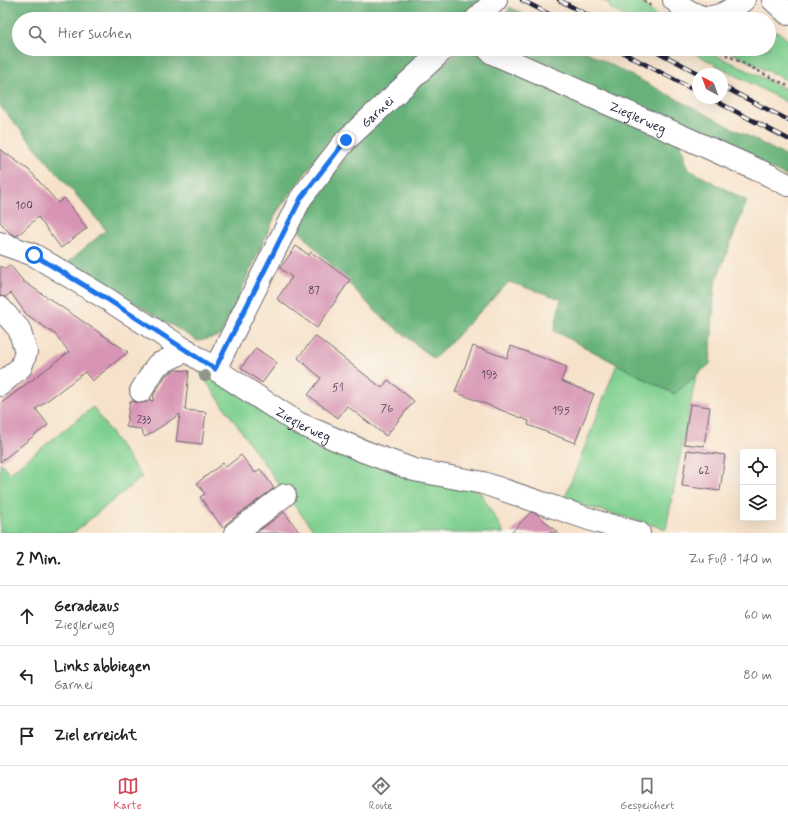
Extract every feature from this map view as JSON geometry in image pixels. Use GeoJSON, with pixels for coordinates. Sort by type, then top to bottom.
{"type":"FeatureCollection","features":[{"type":"Feature","properties":{"kind":"street"},"geometry":{"type":"LineString","coordinates":[[483,12],[496,0]]}},
{"type":"Feature","properties":{"kind":"street"},"geometry":{"type":"LineString","coordinates":[[674,0],[691,12],[701,9]]}},
{"type":"Feature","properties":{"kind":"street"},"geometry":{"type":"LineString","coordinates":[[726,12],[744,0]]}},
{"type":"Feature","properties":{"kind":"street"},"geometry":{"type":"LineString","coordinates":[[773,0],[788,14]]}},
{"type":"Feature","properties":{"kind":"street","name":"Garnei"},"geometry":{"type":"LineString","coordinates":[[215,369],[301,198],[346,140],[436,56]]}},
{"type":"Feature","properties":{"kind":"street","name":"Zieglerweg"},"geometry":{"type":"LineString","coordinates":[[501,56],[769,175],[788,185]]}},
{"type":"Feature","properties":{"kind":"street","name":"Zieglerweg"},"geometry":{"type":"LineString","coordinates":[[0,243],[34,255],[107,299],[298,423],[363,451],[414,470],[483,483],[598,522],[639,533]]}},
{"type":"Feature","properties":{"kind":"street"},"geometry":{"type":"LineString","coordinates":[[0,308],[19,329],[26,352],[21,367],[0,385]]}},
{"type":"Feature","properties":{"kind":"street"},"geometry":{"type":"LineString","coordinates":[[141,392],[156,365],[187,350]]}},
{"type":"Feature","properties":{"kind":"street"},"geometry":{"type":"LineString","coordinates":[[236,533],[285,495]]}},
{"type":"Feature","properties":{"kind":"path"},"geometry":{"type":"LineString","coordinates":[[729,56],[788,86]]}},
{"type":"Feature","properties":{"kind":"green space"},"geometry":{"type":"Polygon","coordinates":[[[0,0],[482,0],[469,12],[12,12],[12,56],[421,56],[331,138],[277,212],[220,336],[198,341],[67,263],[106,230],[0,106],[0,0]]]}},
{"type":"Feature","properties":{"kind":"green space"},"geometry":{"type":"Polygon","coordinates":[[[601,0],[639,0],[652,12],[617,12],[611,9],[608,3],[601,0]]]}},
{"type":"Feature","properties":{"kind":"green space"},"geometry":{"type":"Polygon","coordinates":[[[510,7],[519,12],[507,12],[510,7]]]}},
{"type":"Feature","properties":{"kind":"green space"},"geometry":{"type":"Polygon","coordinates":[[[776,32],[780,33],[788,40],[788,81],[738,56],[776,56],[776,32]]]}},
{"type":"Feature","properties":{"kind":"green space"},"geometry":{"type":"Polygon","coordinates":[[[452,56],[484,56],[681,143],[688,169],[747,201],[715,283],[710,364],[674,394],[554,331],[561,299],[509,282],[434,359],[375,311],[297,229],[353,145],[452,56]]]}},
{"type":"Feature","properties":{"kind":"green space"},"geometry":{"type":"Polygon","coordinates":[[[520,56],[594,56],[788,157],[788,177],[520,56]]]}},
{"type":"Feature","properties":{"kind":"green space"},"geometry":{"type":"Polygon","coordinates":[[[699,56],[718,56],[788,90],[788,103],[728,71],[728,68],[722,68],[699,56]]]}},
{"type":"Feature","properties":{"kind":"green space"},"geometry":{"type":"Polygon","coordinates":[[[617,364],[674,394],[696,376],[666,529],[564,500],[617,364]]]}},
{"type":"Feature","properties":{"kind":"green space"},"geometry":{"type":"Polygon","coordinates":[[[198,370],[480,492],[504,533],[316,533],[287,496],[198,370]]]}},
{"type":"Feature","properties":{"kind":"green space"},"geometry":{"type":"Polygon","coordinates":[[[93,407],[142,477],[73,533],[0,533],[0,462],[10,473],[93,407]]]}},
{"type":"Feature","properties":{"kind":"building"},"geometry":{"type":"Polygon","coordinates":[[[0,149],[30,171],[58,203],[64,198],[87,228],[61,248],[38,217],[17,236],[10,233],[0,222],[0,149]]]}},
{"type":"Feature","properties":{"kind":"building"},"geometry":{"type":"Polygon","coordinates":[[[296,246],[309,255],[311,252],[350,280],[317,328],[277,299],[292,277],[280,268],[296,246]]]}},
{"type":"Feature","properties":{"kind":"building"},"geometry":{"type":"Polygon","coordinates":[[[10,265],[23,281],[128,352],[92,381],[85,372],[36,409],[48,425],[0,462],[0,404],[69,352],[56,335],[26,314],[11,293],[5,297],[0,296],[0,266],[5,269],[10,265]]]}},
{"type":"Feature","properties":{"kind":"building"},"geometry":{"type":"Polygon","coordinates":[[[315,336],[382,388],[388,380],[414,401],[386,436],[347,406],[338,418],[308,395],[321,378],[298,358],[315,336]]]}},
{"type":"Feature","properties":{"kind":"building"},"geometry":{"type":"Polygon","coordinates":[[[473,346],[507,358],[511,346],[567,367],[561,381],[594,394],[575,443],[528,425],[529,421],[455,392],[473,346]]]}},
{"type":"Feature","properties":{"kind":"building"},"geometry":{"type":"Polygon","coordinates":[[[256,348],[277,363],[262,383],[241,368],[256,348]]]}},
{"type":"Feature","properties":{"kind":"building"},"geometry":{"type":"Polygon","coordinates":[[[176,370],[189,371],[185,410],[206,412],[202,444],[176,441],[180,414],[145,437],[140,429],[126,427],[130,401],[141,403],[149,400],[153,401],[154,394],[166,375],[176,370]]]}},
{"type":"Feature","properties":{"kind":"building"},"geometry":{"type":"Polygon","coordinates":[[[690,404],[710,407],[704,446],[684,444],[690,404]]]}},
{"type":"Feature","properties":{"kind":"building"},"geometry":{"type":"Polygon","coordinates":[[[687,450],[725,455],[720,491],[682,486],[687,450]]]}},
{"type":"Feature","properties":{"kind":"building"},"geometry":{"type":"Polygon","coordinates":[[[241,455],[255,473],[260,469],[274,488],[227,523],[223,528],[200,497],[205,494],[197,483],[223,463],[226,467],[241,455]]]}},
{"type":"Feature","properties":{"kind":"building"},"geometry":{"type":"Polygon","coordinates":[[[284,512],[300,533],[256,533],[284,512]]]}},
{"type":"Feature","properties":{"kind":"building"},"geometry":{"type":"Polygon","coordinates":[[[531,512],[537,514],[558,533],[511,533],[531,512]]]}},
{"type":"Feature","properties":{"kind":"railway"},"geometry":{"type":"LineString","coordinates":[[522,0],[545,12]]}},
{"type":"Feature","properties":{"kind":"railway"},"geometry":{"type":"LineString","coordinates":[[559,0],[582,12]]}},
{"type":"Feature","properties":{"kind":"railway"},"geometry":{"type":"LineString","coordinates":[[629,56],[692,89]]}},
{"type":"Feature","properties":{"kind":"railway"},"geometry":{"type":"LineString","coordinates":[[665,56],[692,70]]}},
{"type":"Feature","properties":{"kind":"railway"},"geometry":{"type":"LineString","coordinates":[[728,89],[788,120]]}},
{"type":"Feature","properties":{"kind":"railway"},"geometry":{"type":"LineString","coordinates":[[721,104],[788,139]]}},
{"type":"Feature","properties":{"kind":"route"},"geometry":{"type":"LineString","coordinates":[[34,255],[107,299],[215,369],[301,198],[346,140]]}}]}
